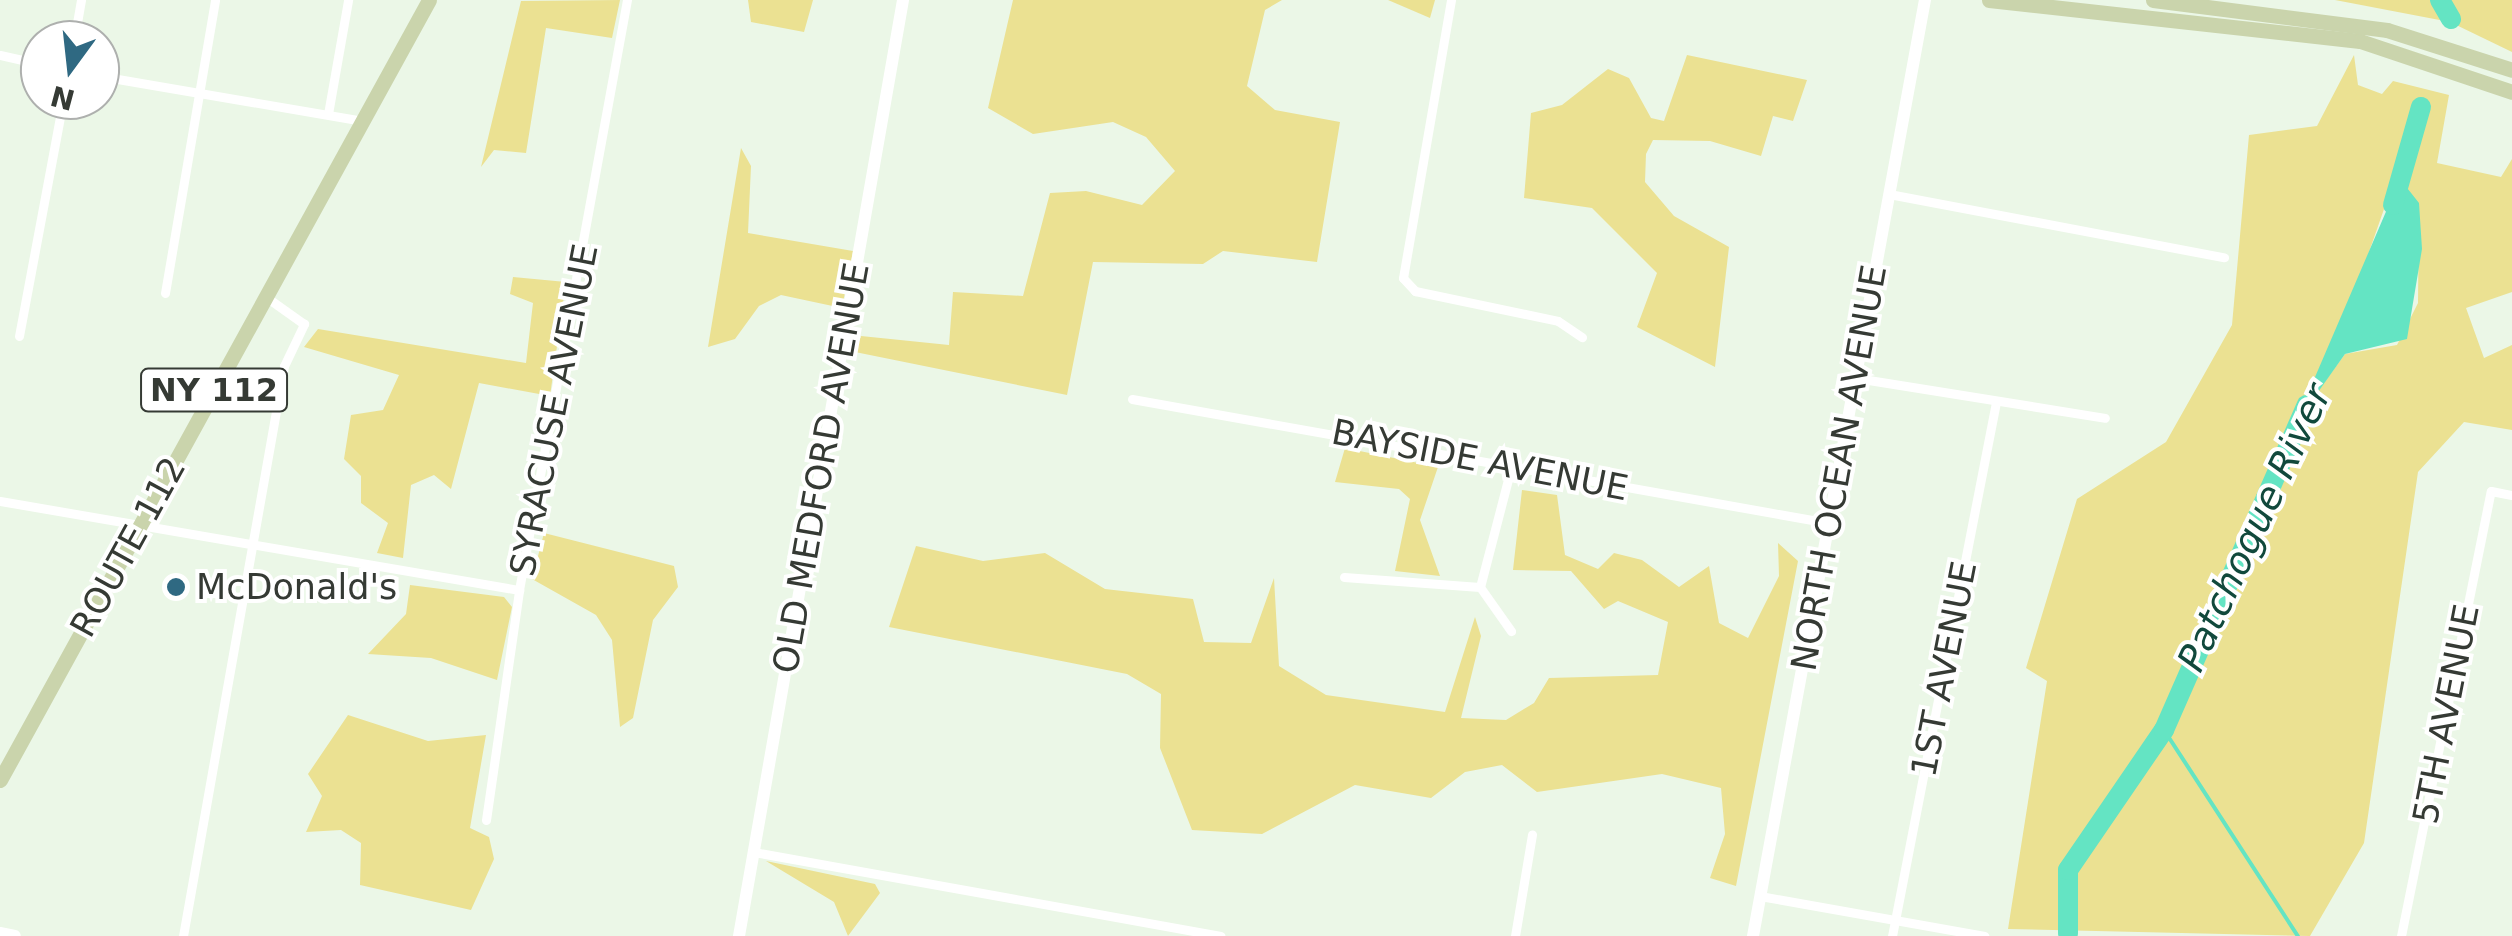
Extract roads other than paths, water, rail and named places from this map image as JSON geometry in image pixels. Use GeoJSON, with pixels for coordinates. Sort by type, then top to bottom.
{"type":"FeatureCollection","features":[{"type":"Feature","properties":{"kind":"main road","name":"ROUTE 112"},"geometry":{"type":"LineString","coordinates":[[0,780],[429,0]]}},
{"type":"Feature","properties":{"kind":"main road"},"geometry":{"type":"LineString","coordinates":[[1989,0],[2360,42],[2512,92]]}},
{"type":"Feature","properties":{"kind":"main road"},"geometry":{"type":"LineString","coordinates":[[2152,0],[2388,30],[2512,70]]}},
{"type":"Feature","properties":{"kind":"street"},"geometry":{"type":"LineString","coordinates":[[165,293],[215,0]]}},
{"type":"Feature","properties":{"kind":"street"},"geometry":{"type":"LineString","coordinates":[[328,114],[348,0]]}},
{"type":"Feature","properties":{"kind":"street","name":"SYRACUSE AVENUE"},"geometry":{"type":"LineString","coordinates":[[486,820],[519,590],[627,0]]}},
{"type":"Feature","properties":{"kind":"street","name":"OLD MEDFORD AVENUE"},"geometry":{"type":"LineString","coordinates":[[740,936],[904,0]]}},
{"type":"Feature","properties":{"kind":"street"},"geometry":{"type":"LineString","coordinates":[[1451,0],[1403,278],[1414,291],[1558,321],[1582,337]]}},
{"type":"Feature","properties":{"kind":"street","name":"NORTH OCEAN AVENUE"},"geometry":{"type":"LineString","coordinates":[[1752,936],[1925,0]]}},
{"type":"Feature","properties":{"kind":"street"},"geometry":{"type":"LineString","coordinates":[[120,79],[363,121]]}},
{"type":"Feature","properties":{"kind":"street"},"geometry":{"type":"LineString","coordinates":[[19,336],[59,120]]}},
{"type":"Feature","properties":{"kind":"street"},"geometry":{"type":"LineString","coordinates":[[1889,194],[2224,256]]}},
{"type":"Feature","properties":{"kind":"street"},"geometry":{"type":"LineString","coordinates":[[182,936],[284,366],[304,324],[266,297]]}},
{"type":"Feature","properties":{"kind":"street"},"geometry":{"type":"LineString","coordinates":[[1856,378],[2106,418]]}},
{"type":"Feature","properties":{"kind":"street","name":"BAYSIDE AVENUE"},"geometry":{"type":"LineString","coordinates":[[1132,399],[1829,523]]}},
{"type":"Feature","properties":{"kind":"street","name":"1ST AVENUE"},"geometry":{"type":"LineString","coordinates":[[1892,936],[1996,402]]}},
{"type":"Feature","properties":{"kind":"street"},"geometry":{"type":"LineString","coordinates":[[1511,468],[1480,587],[1511,631]]}},
{"type":"Feature","properties":{"kind":"street","name":"5TH AVENUE"},"geometry":{"type":"LineString","coordinates":[[2401,936],[2491,491],[2512,495]]}},
{"type":"Feature","properties":{"kind":"street"},"geometry":{"type":"LineString","coordinates":[[0,501],[519,590]]}},
{"type":"Feature","properties":{"kind":"street"},"geometry":{"type":"LineString","coordinates":[[1344,577],[1480,587]]}},
{"type":"Feature","properties":{"kind":"street"},"geometry":{"type":"LineString","coordinates":[[1515,936],[1532,834]]}},
{"type":"Feature","properties":{"kind":"street"},"geometry":{"type":"LineString","coordinates":[[754,852],[1220,936]]}},
{"type":"Feature","properties":{"kind":"street"},"geometry":{"type":"LineString","coordinates":[[1760,896],[1984,936]]}},
{"type":"Feature","properties":{"kind":"street"},"geometry":{"type":"LineString","coordinates":[[0,934],[14,936]]}},
{"type":"Feature","properties":{"kind":"waterway","name":"Patchogue River"},"geometry":{"type":"LineString","coordinates":[[2440,0],[2451,19]]}},
{"type":"Feature","properties":{"kind":"waterway","name":"Patchogue River"},"geometry":{"type":"LineString","coordinates":[[2393,205],[2421,107]]}},
{"type":"Feature","properties":{"kind":"waterway","name":"Patchogue River"},"geometry":{"type":"LineString","coordinates":[[2068,933],[2068,870],[2164,730],[2307,405]]}},
{"type":"Feature","properties":{"kind":"waterway"},"geometry":{"type":"LineString","coordinates":[[2164,730],[2298,936]]}},
{"type":"Feature","properties":{"kind":"place","name":"McDonald's"},"geometry":{"type":"Point","coordinates":[176,587]}}]}
